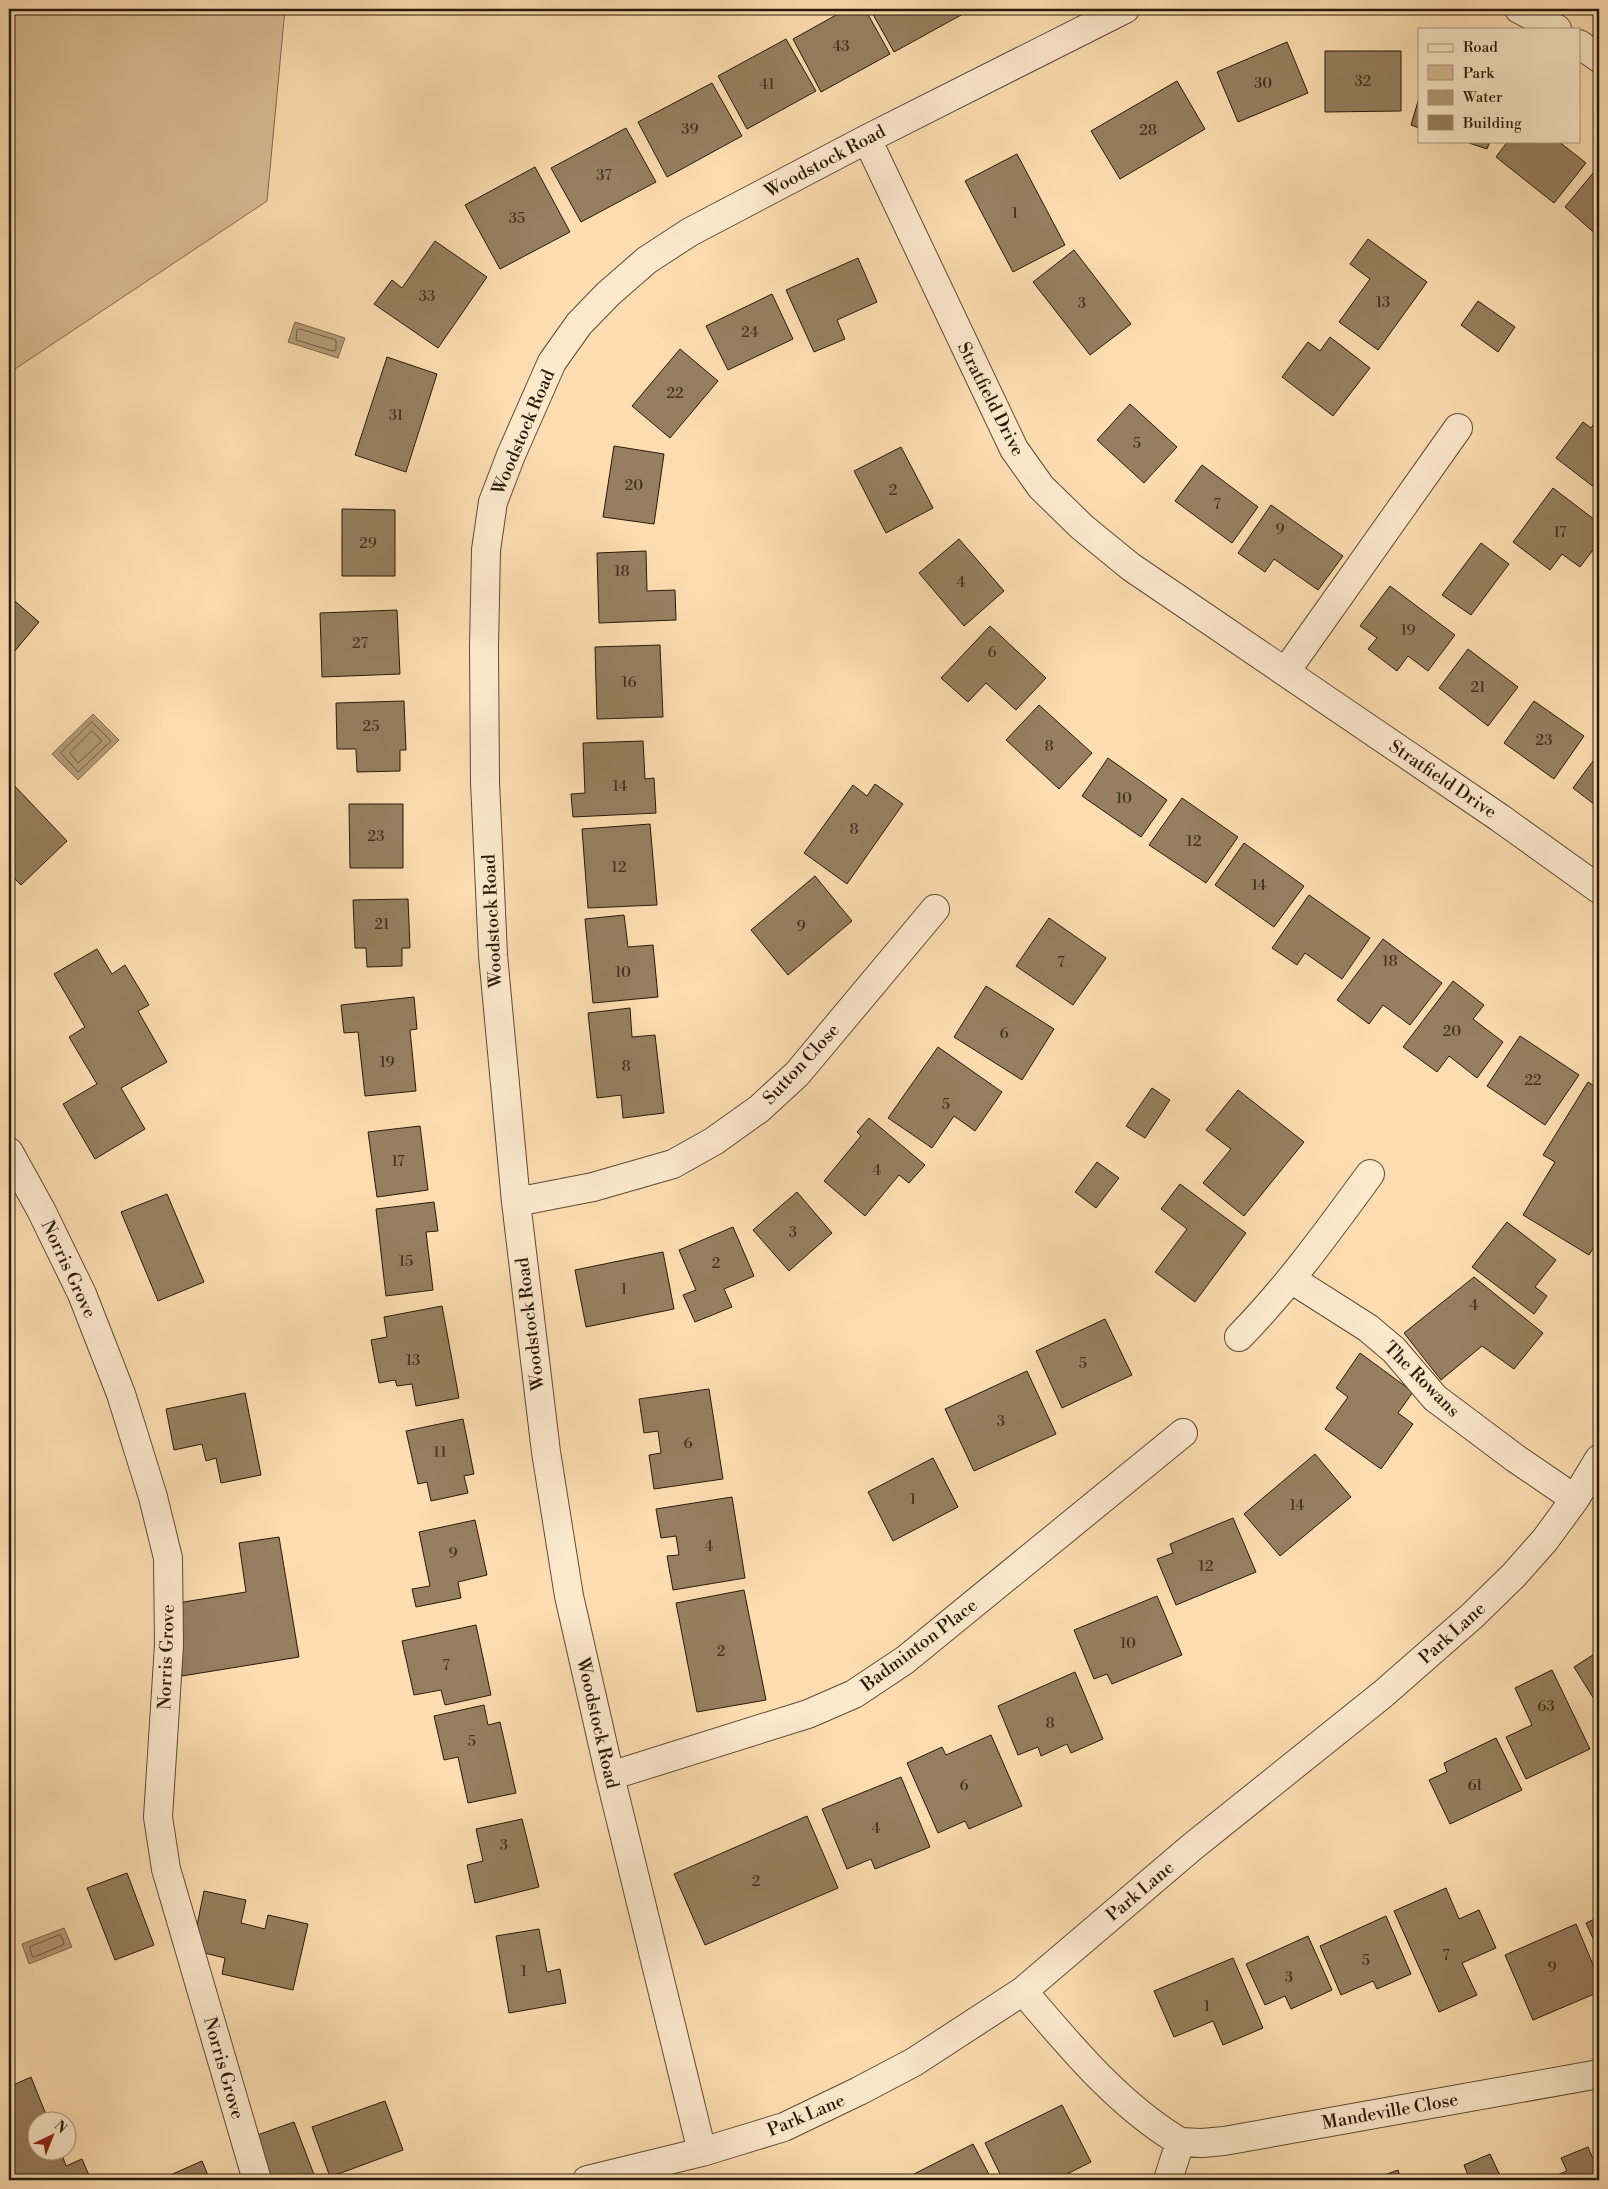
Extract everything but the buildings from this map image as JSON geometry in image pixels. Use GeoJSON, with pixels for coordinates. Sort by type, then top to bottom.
{"type":"FeatureCollection","features":[{"type":"Feature","properties":{"kind":"street","name":"Woodstock Road"},"geometry":{"type":"LineString","coordinates":[[702,2152],[610,1776],[566,1577],[546,1452],[516,1202],[493,956],[485,782],[484,648],[486,550],[493,502],[510,455],[552,362],[579,324],[608,294],[647,260],[690,232],[867,139],[1125,9]]}},
{"type":"Feature","properties":{"kind":"street"},"geometry":{"type":"LineString","coordinates":[[1519,9],[1555,28]]}},
{"type":"Feature","properties":{"kind":"street"},"geometry":{"type":"LineString","coordinates":[[1580,45],[1599,58]]}},
{"type":"Feature","properties":{"kind":"street","name":"Stratfield Drive"},"geometry":{"type":"LineString","coordinates":[[867,139],[986,394],[1014,449],[1041,487],[1082,527],[1131,567],[1500,818],[1599,890]]}},
{"type":"Feature","properties":{"kind":"street"},"geometry":{"type":"LineString","coordinates":[[1286,671],[1458,428]]}},
{"type":"Feature","properties":{"kind":"street","name":"Sutton Close"},"geometry":{"type":"LineString","coordinates":[[516,1202],[593,1187],[673,1164],[714,1141],[759,1109],[797,1074],[936,909]]}},
{"type":"Feature","properties":{"kind":"street","name":"Norris Grove"},"geometry":{"type":"LineString","coordinates":[[9,1152],[41,1210],[82,1294],[118,1385],[153,1497],[168,1558],[168,1645],[159,1769],[158,1817],[166,1869],[257,2180]]}},
{"type":"Feature","properties":{"kind":"street"},"geometry":{"type":"LineString","coordinates":[[1239,1337],[1265,1311],[1291,1279],[1370,1174]]}},
{"type":"Feature","properties":{"kind":"street","name":"The Rowans"},"geometry":{"type":"LineString","coordinates":[[1291,1279],[1368,1328],[1394,1350],[1435,1398],[1515,1458],[1575,1499]]}},
{"type":"Feature","properties":{"kind":"street","name":"Badminton Place"},"geometry":{"type":"LineString","coordinates":[[610,1776],[808,1714],[854,1694],[913,1654],[1183,1433]]}},
{"type":"Feature","properties":{"kind":"street","name":"Park Lane"},"geometry":{"type":"LineString","coordinates":[[587,2180],[702,2152],[784,2127],[914,2062],[1023,1991],[1192,1847],[1427,1656],[1514,1575],[1545,1540],[1575,1499],[1599,1459]]}},
{"type":"Feature","properties":{"kind":"street"},"geometry":{"type":"LineString","coordinates":[[1023,1991],[1064,2040],[1110,2087],[1157,2128],[1180,2142],[1168,2180]]}},
{"type":"Feature","properties":{"kind":"street","name":"Mandeville Close"},"geometry":{"type":"LineString","coordinates":[[1180,2142],[1224,2141],[1599,2074]]}},
{"type":"Feature","properties":{"kind":"green space"},"geometry":{"type":"Polygon","coordinates":[[[9,9],[285,9],[267,201],[9,373],[9,9]]]}},
{"type":"Feature","properties":{"kind":"water"},"geometry":{"type":"Polygon","coordinates":[[[295,322],[345,338],[338,358],[288,342],[295,322]]]}},
{"type":"Feature","properties":{"kind":"water"},"geometry":{"type":"Polygon","coordinates":[[[93,714],[119,740],[78,780],[52,754],[93,714]]]}},
{"type":"Feature","properties":{"kind":"water"},"geometry":{"type":"Polygon","coordinates":[[[64,1928],[72,1947],[29,1964],[22,1944],[64,1928]]]}}]}
